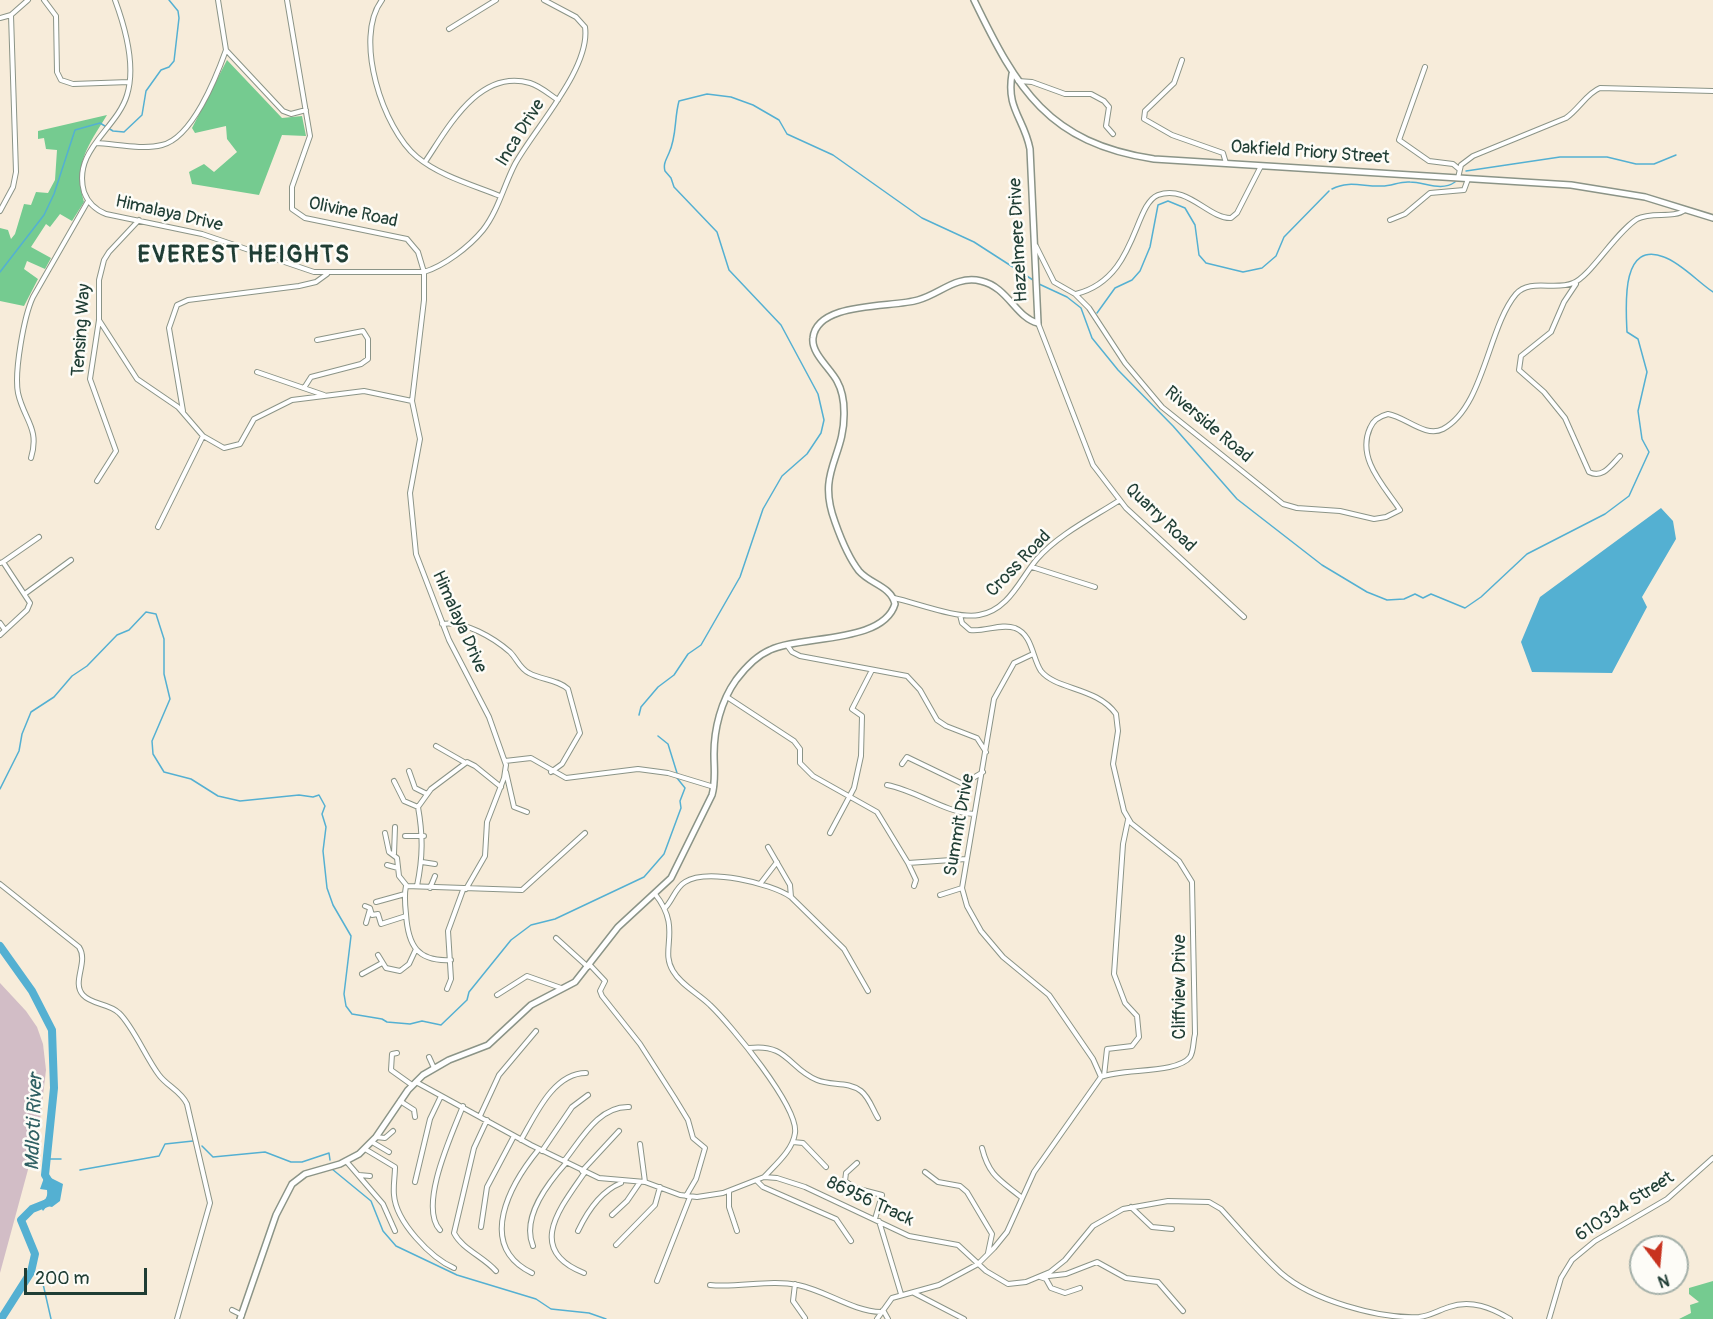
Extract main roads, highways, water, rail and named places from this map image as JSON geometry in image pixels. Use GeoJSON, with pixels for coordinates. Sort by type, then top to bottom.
{"type":"FeatureCollection","features":[{"type":"Feature","properties":{"kind":"water"},"geometry":{"type":"Polygon","coordinates":[[[1661,508],[1673,521],[1676,539],[1642,597],[1647,607],[1612,673],[1532,672],[1521,642],[1540,597],[1661,508]]]}},
{"type":"Feature","properties":{"kind":"water"},"geometry":{"type":"Polygon","coordinates":[[[45,1175],[63,1184],[60,1201],[52,1207],[47,1206],[43,1211],[38,1203],[47,1195],[47,1190],[40,1189],[45,1175]]]}},
{"type":"Feature","properties":{"kind":"waterway"},"geometry":{"type":"LineString","coordinates":[[0,272],[44,215],[54,194],[75,130],[100,123],[113,131],[124,132],[142,115],[146,91],[161,70],[169,67],[174,61],[179,18],[178,11],[169,0]]}},
{"type":"Feature","properties":{"kind":"waterway"},"geometry":{"type":"LineString","coordinates":[[639,715],[641,707],[658,687],[674,675],[688,654],[701,645],[740,577],[763,509],[782,476],[807,454],[821,433],[824,420],[818,394],[781,325],[729,270],[717,232],[674,187],[665,171],[665,162],[672,147],[679,101],[707,94],[731,97],[753,105],[779,120],[787,134],[833,155],[922,218],[974,242],[1033,280]]}},
{"type":"Feature","properties":{"kind":"waterway"},"geometry":{"type":"LineString","coordinates":[[1466,171],[1560,157],[1607,157],[1636,164],[1654,164],[1676,155]]}},
{"type":"Feature","properties":{"kind":"waterway"},"geometry":{"type":"LineString","coordinates":[[1332,189],[1357,184],[1382,186],[1416,182],[1444,186],[1455,182]]}},
{"type":"Feature","properties":{"kind":"waterway"},"geometry":{"type":"LineString","coordinates":[[1097,313],[1115,288],[1132,280],[1140,271],[1150,247],[1158,205],[1168,201],[1185,208],[1195,225],[1199,255],[1206,263],[1243,272],[1262,268],[1276,256],[1284,237],[1329,191]]}},
{"type":"Feature","properties":{"kind":"waterway"},"geometry":{"type":"LineString","coordinates":[[1039,284],[1067,297],[1081,308],[1092,338],[1118,370],[1173,426],[1237,499],[1322,565],[1367,592],[1387,600],[1404,599],[1415,594],[1423,598],[1431,594],[1465,608],[1481,597],[1527,554],[1605,514],[1629,496],[1649,452],[1642,439],[1638,411],[1647,372],[1638,339],[1627,332],[1626,308],[1629,279],[1633,267],[1640,258],[1650,254],[1664,257],[1683,268],[1713,292]]}},
{"type":"Feature","properties":{"kind":"waterway"},"geometry":{"type":"LineString","coordinates":[[0,789],[19,751],[22,734],[31,712],[54,697],[72,676],[87,666],[117,635],[129,630],[146,612],[156,614],[164,639],[164,674],[170,699],[152,741],[153,754],[164,772],[191,779],[218,796],[240,801],[319,795],[325,806],[322,814],[326,827],[323,851],[327,888],[333,905],[351,936],[344,994],[346,1006],[352,1014],[382,1019],[387,1022],[410,1024],[422,1021],[441,1025],[467,1000],[469,992],[511,940],[531,925],[555,919],[644,877],[664,854],[681,808],[680,801],[685,788],[677,778]]}},
{"type":"Feature","properties":{"kind":"waterway"},"geometry":{"type":"LineString","coordinates":[[658,736],[668,744],[677,773]]}},
{"type":"Feature","properties":{"kind":"waterway","name":"Mdloti River"},"geometry":{"type":"LineString","coordinates":[[0,946],[32,991],[52,1030],[54,1088],[45,1175],[50,1183]]}},
{"type":"Feature","properties":{"kind":"waterway"},"geometry":{"type":"LineString","coordinates":[[80,1170],[159,1156],[165,1144],[193,1141]]}},
{"type":"Feature","properties":{"kind":"waterway"},"geometry":{"type":"LineString","coordinates":[[202,1146],[213,1157],[265,1152],[291,1162],[302,1162],[329,1153],[330,1160]]}},
{"type":"Feature","properties":{"kind":"waterway"},"geometry":{"type":"LineString","coordinates":[[49,1159],[61,1159]]}},
{"type":"Feature","properties":{"kind":"waterway"},"geometry":{"type":"LineString","coordinates":[[332,1169],[371,1201],[383,1231],[396,1246],[457,1275],[536,1299],[551,1309],[589,1313],[606,1319]]}},
{"type":"Feature","properties":{"kind":"waterway","name":"Mdloti River"},"geometry":{"type":"LineString","coordinates":[[1,1319],[31,1272],[35,1254],[21,1220],[32,1209],[47,1203]]}},
{"type":"Feature","properties":{"kind":"waterway"},"geometry":{"type":"LineString","coordinates":[[31,1272],[41,1275],[51,1319]]}},
{"type":"Feature","properties":{"kind":"district","name":"EVEREST HEIGHTS"},"geometry":{"type":"Point","coordinates":[244,256]}}]}
